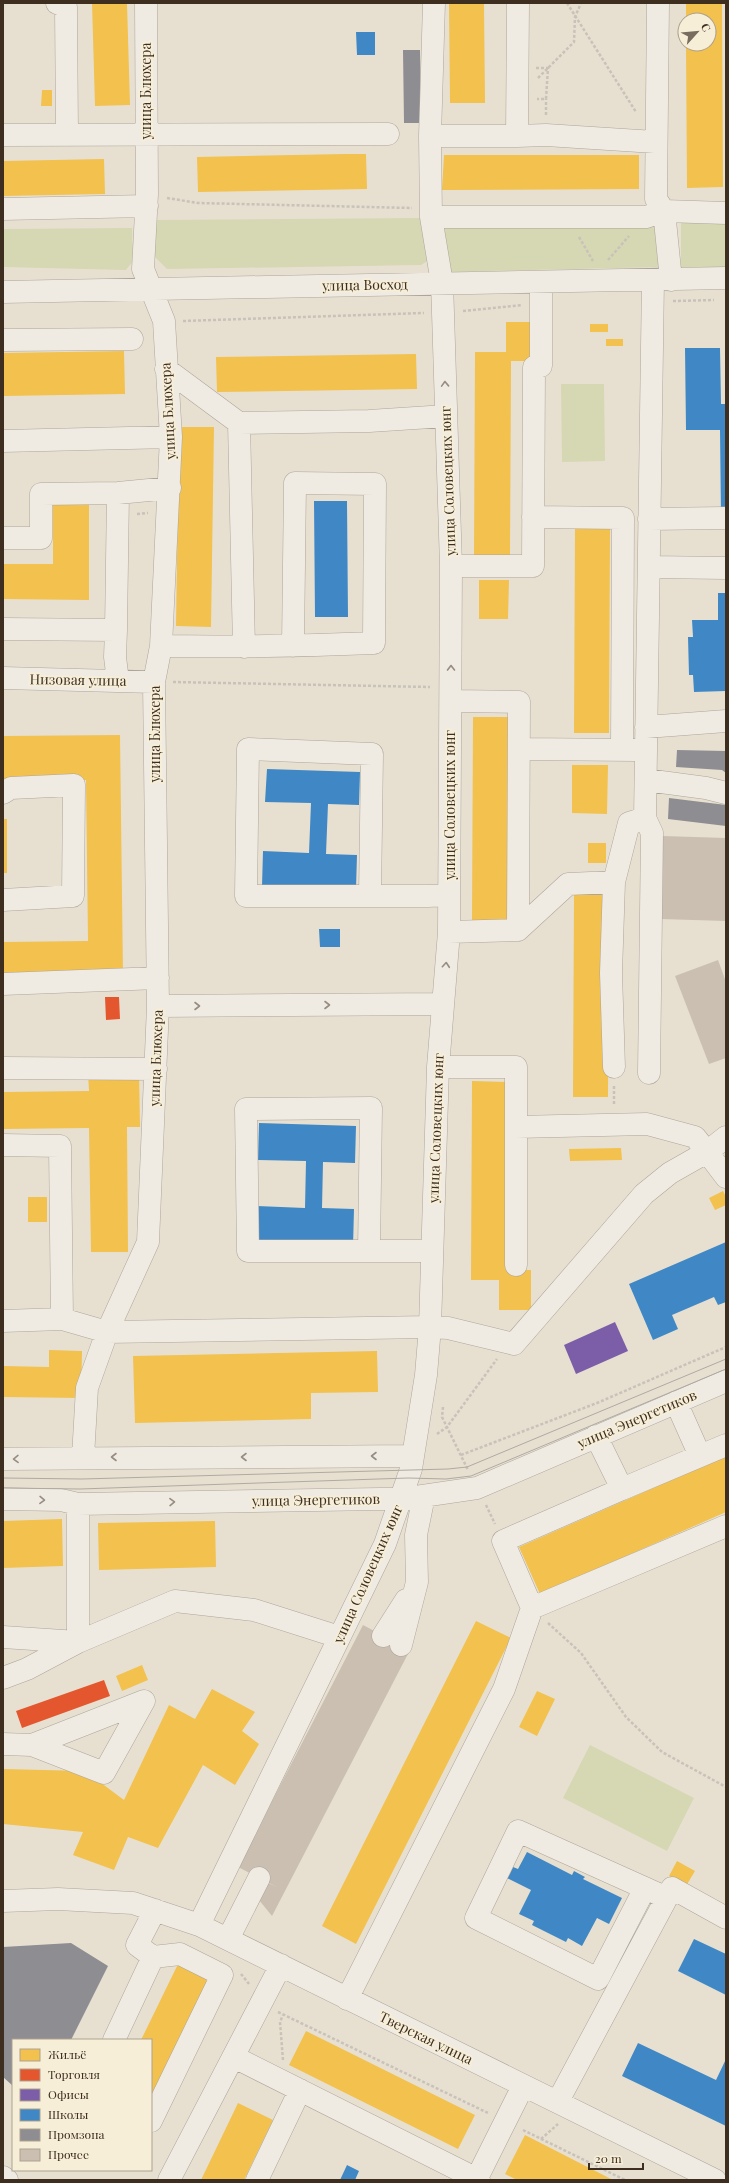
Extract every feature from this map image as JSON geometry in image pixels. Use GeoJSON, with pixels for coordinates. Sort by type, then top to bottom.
{"type":"FeatureCollection","features":[{"type":"Feature","properties":{"kind":"street"},"geometry":{"type":"LineString","coordinates":[[57,3],[66,7],[67,134]]}},
{"type":"Feature","properties":{"kind":"street","name":"улица Блюхера"},"geometry":{"type":"LineString","coordinates":[[83,1458],[88,1388],[107,1332],[148,1242],[156,1069],[158,978],[154,682],[161,646],[169,512],[171,437],[164,321],[143,269],[147,200],[146,3]]}},
{"type":"Feature","properties":{"kind":"street","name":"улица Соловецких юнг"},"geometry":{"type":"LineString","coordinates":[[199,1925],[385,1544],[402,1499],[412,1456],[426,1374],[430,1327],[438,1067],[449,932],[450,895],[441,693],[451,566],[442,283],[422,212],[430,136],[434,3]]}},
{"type":"Feature","properties":{"kind":"street"},"geometry":{"type":"LineString","coordinates":[[518,3],[518,136]]}},
{"type":"Feature","properties":{"kind":"street"},"geometry":{"type":"LineString","coordinates":[[648,1073],[652,833],[646,818],[649,519],[653,302],[662,280],[655,214],[658,3]]}},
{"type":"Feature","properties":{"kind":"street"},"geometry":{"type":"LineString","coordinates":[[3,134],[388,134]]}},
{"type":"Feature","properties":{"kind":"street"},"geometry":{"type":"LineString","coordinates":[[430,136],[546,135],[655,142]]}},
{"type":"Feature","properties":{"kind":"street"},"geometry":{"type":"LineString","coordinates":[[3,209],[147,200]]}},
{"type":"Feature","properties":{"kind":"street"},"geometry":{"type":"LineString","coordinates":[[422,212],[655,214],[726,213]]}},
{"type":"Feature","properties":{"kind":"street","name":"улица Восход"},"geometry":{"type":"LineString","coordinates":[[3,292],[442,283],[541,283],[726,278]]}},
{"type":"Feature","properties":{"kind":"street"},"geometry":{"type":"LineString","coordinates":[[451,566],[533,566],[534,367],[541,366],[541,283]]}},
{"type":"Feature","properties":{"kind":"street"},"geometry":{"type":"LineString","coordinates":[[3,340],[132,339]]}},
{"type":"Feature","properties":{"kind":"street"},"geometry":{"type":"LineString","coordinates":[[166,369],[239,423],[369,421],[446,416]]}},
{"type":"Feature","properties":{"kind":"street"},"geometry":{"type":"LineString","coordinates":[[239,423],[244,647]]}},
{"type":"Feature","properties":{"kind":"street"},"geometry":{"type":"LineString","coordinates":[[3,441],[171,437]]}},
{"type":"Feature","properties":{"kind":"street"},"geometry":{"type":"LineString","coordinates":[[161,646],[244,647],[293,646],[374,643],[375,484],[295,483],[293,646]]}},
{"type":"Feature","properties":{"kind":"street"},"geometry":{"type":"LineString","coordinates":[[3,538],[41,538],[41,494],[117,503],[170,488]]}},
{"type":"Feature","properties":{"kind":"street"},"geometry":{"type":"LineString","coordinates":[[117,503],[116,630],[118,681]]}},
{"type":"Feature","properties":{"kind":"street"},"geometry":{"type":"LineString","coordinates":[[533,517],[623,518],[622,750]]}},
{"type":"Feature","properties":{"kind":"street"},"geometry":{"type":"LineString","coordinates":[[649,519],[726,518]]}},
{"type":"Feature","properties":{"kind":"street"},"geometry":{"type":"LineString","coordinates":[[649,567],[726,568]]}},
{"type":"Feature","properties":{"kind":"street"},"geometry":{"type":"LineString","coordinates":[[3,629],[116,630]]}},
{"type":"Feature","properties":{"kind":"street","name":"Низовая улица"},"geometry":{"type":"LineString","coordinates":[[3,678],[154,682]]}},
{"type":"Feature","properties":{"kind":"street"},"geometry":{"type":"LineString","coordinates":[[441,693],[519,702],[518,930]]}},
{"type":"Feature","properties":{"kind":"street"},"geometry":{"type":"LineString","coordinates":[[646,727],[726,721]]}},
{"type":"Feature","properties":{"kind":"street"},"geometry":{"type":"LineString","coordinates":[[370,896],[372,754],[248,749],[246,896],[370,896],[450,895]]}},
{"type":"Feature","properties":{"kind":"street"},"geometry":{"type":"LineString","coordinates":[[519,749],[646,750]]}},
{"type":"Feature","properties":{"kind":"street"},"geometry":{"type":"LineString","coordinates":[[646,780],[706,788],[726,793]]}},
{"type":"Feature","properties":{"kind":"street"},"geometry":{"type":"LineString","coordinates":[[3,793],[11,788],[74,785],[73,896],[3,900]]}},
{"type":"Feature","properties":{"kind":"street"},"geometry":{"type":"LineString","coordinates":[[614,1067],[612,973],[614,882],[629,823],[646,818]]}},
{"type":"Feature","properties":{"kind":"street"},"geometry":{"type":"LineString","coordinates":[[449,932],[518,930],[568,884],[614,882]]}},
{"type":"Feature","properties":{"kind":"street"},"geometry":{"type":"LineString","coordinates":[[3,984],[158,978]]}},
{"type":"Feature","properties":{"kind":"street"},"geometry":{"type":"LineString","coordinates":[[158,1006],[443,1004]]}},
{"type":"Feature","properties":{"kind":"street"},"geometry":{"type":"LineString","coordinates":[[438,1067],[516,1067],[516,1265]]}},
{"type":"Feature","properties":{"kind":"street"},"geometry":{"type":"LineString","coordinates":[[3,1068],[156,1069]]}},
{"type":"Feature","properties":{"kind":"street"},"geometry":{"type":"LineString","coordinates":[[369,1251],[371,1108],[246,1109],[248,1251],[369,1251],[432,1251]]}},
{"type":"Feature","properties":{"kind":"street"},"geometry":{"type":"LineString","coordinates":[[516,1127],[647,1124],[695,1137],[726,1177]]}},
{"type":"Feature","properties":{"kind":"street"},"geometry":{"type":"LineString","coordinates":[[3,1321],[62,1319],[107,1332],[430,1327],[448,1328],[514,1344],[644,1194],[670,1173],[707,1152],[726,1137]]}},
{"type":"Feature","properties":{"kind":"street"},"geometry":{"type":"LineString","coordinates":[[3,1145],[60,1146],[62,1319]]}},
{"type":"Feature","properties":{"kind":"street","name":"улица Энергетиков"},"geometry":{"type":"LineString","coordinates":[[3,1499],[61,1500],[78,1504],[402,1499],[477,1488],[726,1381]]}},
{"type":"Feature","properties":{"kind":"street"},"geometry":{"type":"LineString","coordinates":[[676,1402],[700,1456]]}},
{"type":"Feature","properties":{"kind":"street"},"geometry":{"type":"LineString","coordinates":[[596,1436],[622,1489]]}},
{"type":"Feature","properties":{"kind":"street"},"geometry":{"type":"LineString","coordinates":[[347,2000],[504,1689],[532,1608],[503,1541],[726,1445]]}},
{"type":"Feature","properties":{"kind":"street"},"geometry":{"type":"LineString","coordinates":[[3,1459],[412,1456]]}},
{"type":"Feature","properties":{"kind":"street"},"geometry":{"type":"LineString","coordinates":[[392,1640],[417,1582],[416,1536],[424,1496]]}},
{"type":"Feature","properties":{"kind":"street"},"geometry":{"type":"LineString","coordinates":[[78,1504],[78,1642]]}},
{"type":"Feature","properties":{"kind":"street"},"geometry":{"type":"LineString","coordinates":[[532,1608],[726,1526]]}},
{"type":"Feature","properties":{"kind":"street"},"geometry":{"type":"LineString","coordinates":[[3,1678],[27,1669],[78,1642],[175,1601],[254,1610],[339,1637]]}},
{"type":"Feature","properties":{"kind":"street"},"geometry":{"type":"LineString","coordinates":[[3,1637],[78,1642]]}},
{"type":"Feature","properties":{"kind":"street"},"geometry":{"type":"LineString","coordinates":[[3,1744],[32,1745],[104,1772],[144,1701],[32,1745]]}},
{"type":"Feature","properties":{"kind":"street"},"geometry":{"type":"LineString","coordinates":[[645,1888],[598,1979],[476,1918],[518,1831],[645,1888],[667,1898]]}},
{"type":"Feature","properties":{"kind":"street"},"geometry":{"type":"LineString","coordinates":[[228,1939],[259,1878]]}},
{"type":"Feature","properties":{"kind":"street"},"geometry":{"type":"LineString","coordinates":[[558,2101],[672,1888],[726,1918]]}},
{"type":"Feature","properties":{"kind":"street","name":"Тверская улица"},"geometry":{"type":"LineString","coordinates":[[3,1901],[58,1899],[133,1903],[199,1925],[281,1965],[347,2000],[523,2086],[558,2101],[690,2175],[715,2180]]}},
{"type":"Feature","properties":{"kind":"street"},"geometry":{"type":"LineString","coordinates":[[152,2119],[222,1975],[180,1954],[153,1957],[136,1945],[155,1910]]}},
{"type":"Feature","properties":{"kind":"street"},"geometry":{"type":"LineString","coordinates":[[114,2039],[153,1957]]}},
{"type":"Feature","properties":{"kind":"street"},"geometry":{"type":"LineString","coordinates":[[169,2180],[281,1965]]}},
{"type":"Feature","properties":{"kind":"street"},"geometry":{"type":"LineString","coordinates":[[234,2057],[477,2180],[523,2086]]}},
{"type":"Feature","properties":{"kind":"street"},"geometry":{"type":"LineString","coordinates":[[257,2180],[292,2086]]}},
{"type":"Feature","properties":{"kind":"street"},"geometry":{"type":"LineString","coordinates":[[3,2177],[7,2180]]}},
{"type":"Feature","properties":{"kind":"path"},"geometry":{"type":"LineString","coordinates":[[567,3],[575,18],[638,116]]}},
{"type":"Feature","properties":{"kind":"path"},"geometry":{"type":"LineString","coordinates":[[517,100],[574,42],[575,18],[582,3]]}},
{"type":"Feature","properties":{"kind":"path"},"geometry":{"type":"LineString","coordinates":[[517,100],[546,99],[548,68]]}},
{"type":"Feature","properties":{"kind":"path"},"geometry":{"type":"LineString","coordinates":[[147,200],[422,212]]}},
{"type":"Feature","properties":{"kind":"path"},"geometry":{"type":"LineString","coordinates":[[604,264],[655,214]]}},
{"type":"Feature","properties":{"kind":"path"},"geometry":{"type":"LineString","coordinates":[[653,302],[719,300]]}},
{"type":"Feature","properties":{"kind":"path"},"geometry":{"type":"LineString","coordinates":[[425,313],[425,321]]}},
{"type":"Feature","properties":{"kind":"path"},"geometry":{"type":"LineString","coordinates":[[341,316],[415,314]]}},
{"type":"Feature","properties":{"kind":"path"},"geometry":{"type":"LineString","coordinates":[[117,503],[169,512]]}},
{"type":"Feature","properties":{"kind":"path"},"geometry":{"type":"LineString","coordinates":[[431,679],[441,693]]}},
{"type":"Feature","properties":{"kind":"path"},"geometry":{"type":"LineString","coordinates":[[154,682],[441,693]]}},
{"type":"Feature","properties":{"kind":"path"},"geometry":{"type":"LineString","coordinates":[[614,1067],[614,1125]]}},
{"type":"Feature","properties":{"kind":"path"},"geometry":{"type":"LineString","coordinates":[[461,1456],[597,1403],[726,1347]]}},
{"type":"Feature","properties":{"kind":"path"},"geometry":{"type":"LineString","coordinates":[[443,1402],[442,1417],[496,1525]]}},
{"type":"Feature","properties":{"kind":"path"},"geometry":{"type":"LineString","coordinates":[[532,1608],[581,1653],[626,1717],[662,1752],[726,1787]]}},
{"type":"Feature","properties":{"kind":"path"},"geometry":{"type":"LineString","coordinates":[[276,2011],[625,2180]]}},
{"type":"Feature","properties":{"kind":"path"},"geometry":{"type":"LineString","coordinates":[[283,2015],[280,2022],[292,2086]]}},
{"type":"Feature","properties":{"kind":"green space"},"geometry":{"type":"Polygon","coordinates":[[[423,218],[431,255],[426,262],[421,265],[167,269],[152,254],[153,220],[423,218]]]}},
{"type":"Feature","properties":{"kind":"green space"},"geometry":{"type":"Polygon","coordinates":[[[658,222],[659,267],[446,272],[445,226],[658,222]]]}},
{"type":"Feature","properties":{"kind":"green space"},"geometry":{"type":"Polygon","coordinates":[[[681,222],[726,222],[726,267],[681,267],[681,222]]]}},
{"type":"Feature","properties":{"kind":"green space"},"geometry":{"type":"Polygon","coordinates":[[[132,228],[133,261],[126,270],[3,267],[3,229],[132,228]]]}},
{"type":"Feature","properties":{"kind":"green space"},"geometry":{"type":"Polygon","coordinates":[[[561,384],[604,384],[605,461],[562,462],[561,384]]]}},
{"type":"Feature","properties":{"kind":"green space"},"geometry":{"type":"Polygon","coordinates":[[[590,1745],[694,1798],[667,1851],[563,1798],[590,1745]]]}},
{"type":"Feature","properties":{"kind":"building: Жильё"},"geometry":{"type":"Polygon","coordinates":[[[92,3],[127,3],[130,105],[95,106],[92,3]]]}},
{"type":"Feature","properties":{"kind":"building: Жильё"},"geometry":{"type":"Polygon","coordinates":[[[449,3],[484,3],[485,103],[450,103],[449,3]]]}},
{"type":"Feature","properties":{"kind":"building: Жильё"},"geometry":{"type":"Polygon","coordinates":[[[686,3],[722,3],[723,187],[687,188],[686,52],[717,52],[717,12],[686,12],[686,3]]]}},
{"type":"Feature","properties":{"kind":"building: Жильё"},"geometry":{"type":"Polygon","coordinates":[[[42,90],[52,90],[52,106],[41,106],[42,90]]]}},
{"type":"Feature","properties":{"kind":"building: Жильё"},"geometry":{"type":"Polygon","coordinates":[[[366,154],[367,189],[198,192],[197,157],[366,154]]]}},
{"type":"Feature","properties":{"kind":"building: Жильё"},"geometry":{"type":"Polygon","coordinates":[[[444,155],[639,155],[639,189],[442,190],[444,155]]]}},
{"type":"Feature","properties":{"kind":"building: Жильё"},"geometry":{"type":"Polygon","coordinates":[[[104,159],[105,194],[3,196],[3,161],[104,159]]]}},
{"type":"Feature","properties":{"kind":"building: Жильё"},"geometry":{"type":"Polygon","coordinates":[[[506,322],[537,322],[537,361],[511,361],[510,556],[474,555],[475,352],[506,352],[506,322]]]}},
{"type":"Feature","properties":{"kind":"building: Жильё"},"geometry":{"type":"Polygon","coordinates":[[[590,324],[608,324],[608,332],[590,332],[590,324]]]}},
{"type":"Feature","properties":{"kind":"building: Жильё"},"geometry":{"type":"Polygon","coordinates":[[[606,339],[623,339],[623,346],[606,346],[606,339]]]}},
{"type":"Feature","properties":{"kind":"building: Жильё"},"geometry":{"type":"Polygon","coordinates":[[[124,351],[125,394],[3,396],[3,353],[124,351]]]}},
{"type":"Feature","properties":{"kind":"building: Жильё"},"geometry":{"type":"Polygon","coordinates":[[[416,354],[417,389],[217,392],[216,357],[416,354]]]}},
{"type":"Feature","properties":{"kind":"building: Жильё"},"geometry":{"type":"Polygon","coordinates":[[[179,427],[214,427],[211,627],[176,626],[179,427]]]}},
{"type":"Feature","properties":{"kind":"building: Жильё"},"geometry":{"type":"Polygon","coordinates":[[[53,504],[89,504],[89,600],[3,599],[3,564],[53,564],[53,504]]]}},
{"type":"Feature","properties":{"kind":"building: Жильё"},"geometry":{"type":"Polygon","coordinates":[[[575,528],[610,529],[609,733],[574,733],[575,528]]]}},
{"type":"Feature","properties":{"kind":"building: Жильё"},"geometry":{"type":"Polygon","coordinates":[[[479,580],[509,580],[508,619],[479,619],[479,580]]]}},
{"type":"Feature","properties":{"kind":"building: Жильё"},"geometry":{"type":"Polygon","coordinates":[[[473,717],[509,717],[509,922],[472,922],[473,717]]]}},
{"type":"Feature","properties":{"kind":"building: Жильё"},"geometry":{"type":"Polygon","coordinates":[[[120,735],[123,975],[3,976],[3,942],[88,941],[86,780],[3,780],[3,736],[120,735]]]}},
{"type":"Feature","properties":{"kind":"building: Жильё"},"geometry":{"type":"Polygon","coordinates":[[[572,765],[608,765],[607,814],[572,813],[572,765]]]}},
{"type":"Feature","properties":{"kind":"building: Жильё"},"geometry":{"type":"Polygon","coordinates":[[[3,819],[7,819],[7,873],[3,873],[3,819]]]}},
{"type":"Feature","properties":{"kind":"building: Жильё"},"geometry":{"type":"Polygon","coordinates":[[[588,843],[606,843],[606,863],[588,863],[588,843]]]}},
{"type":"Feature","properties":{"kind":"building: Жильё"},"geometry":{"type":"Polygon","coordinates":[[[574,892],[609,892],[608,1097],[573,1097],[574,892]]]}},
{"type":"Feature","properties":{"kind":"building: Жильё"},"geometry":{"type":"Polygon","coordinates":[[[139,1072],[140,1127],[127,1127],[128,1252],[91,1252],[89,1128],[3,1129],[3,1092],[89,1091],[88,1073],[139,1072]]]}},
{"type":"Feature","properties":{"kind":"building: Жильё"},"geometry":{"type":"Polygon","coordinates":[[[472,1081],[508,1082],[507,1270],[531,1270],[531,1310],[499,1310],[499,1280],[471,1280],[472,1081]]]}},
{"type":"Feature","properties":{"kind":"building: Жильё"},"geometry":{"type":"Polygon","coordinates":[[[621,1148],[622,1160],[570,1161],[569,1149],[621,1148]]]}},
{"type":"Feature","properties":{"kind":"building: Жильё"},"geometry":{"type":"Polygon","coordinates":[[[723,1191],[726,1197],[726,1205],[715,1210],[709,1198],[723,1191]]]}},
{"type":"Feature","properties":{"kind":"building: Жильё"},"geometry":{"type":"Polygon","coordinates":[[[28,1197],[47,1197],[47,1222],[28,1222],[28,1197]]]}},
{"type":"Feature","properties":{"kind":"building: Жильё"},"geometry":{"type":"Polygon","coordinates":[[[49,1350],[82,1351],[81,1398],[3,1397],[3,1366],[49,1367],[49,1350]]]}},
{"type":"Feature","properties":{"kind":"building: Жильё"},"geometry":{"type":"Polygon","coordinates":[[[377,1351],[378,1392],[311,1393],[311,1419],[135,1423],[133,1356],[377,1351]]]}},
{"type":"Feature","properties":{"kind":"building: Жильё"},"geometry":{"type":"Polygon","coordinates":[[[726,1456],[726,1512],[540,1594],[519,1547],[726,1456]]]}},
{"type":"Feature","properties":{"kind":"building: Жильё"},"geometry":{"type":"Polygon","coordinates":[[[62,1519],[63,1566],[3,1568],[3,1521],[62,1519]]]}},
{"type":"Feature","properties":{"kind":"building: Жильё"},"geometry":{"type":"Polygon","coordinates":[[[215,1521],[216,1567],[99,1570],[98,1523],[215,1521]]]}},
{"type":"Feature","properties":{"kind":"building: Жильё"},"geometry":{"type":"Polygon","coordinates":[[[476,1621],[511,1638],[356,1944],[322,1926],[476,1621]]]}},
{"type":"Feature","properties":{"kind":"building: Жильё"},"geometry":{"type":"Polygon","coordinates":[[[142,1665],[148,1680],[122,1691],[116,1676],[142,1665]]]}},
{"type":"Feature","properties":{"kind":"building: Жильё"},"geometry":{"type":"Polygon","coordinates":[[[212,1689],[255,1712],[242,1731],[259,1744],[235,1785],[203,1765],[158,1848],[128,1837],[114,1870],[73,1855],[83,1832],[3,1824],[3,1769],[85,1771],[124,1800],[169,1705],[195,1719],[212,1689]]]}},
{"type":"Feature","properties":{"kind":"building: Жильё"},"geometry":{"type":"Polygon","coordinates":[[[537,1691],[555,1699],[537,1736],[519,1727],[537,1691]]]}},
{"type":"Feature","properties":{"kind":"building: Жильё"},"geometry":{"type":"Polygon","coordinates":[[[677,1861],[695,1871],[686,1886],[669,1876],[677,1861]]]}},
{"type":"Feature","properties":{"kind":"building: Жильё"},"geometry":{"type":"Polygon","coordinates":[[[179,1962],[213,1978],[152,2103],[152,2039],[141,2039],[179,1962]]]}},
{"type":"Feature","properties":{"kind":"building: Жильё"},"geometry":{"type":"Polygon","coordinates":[[[306,2031],[475,2115],[458,2149],[289,2065],[306,2031]]]}},
{"type":"Feature","properties":{"kind":"building: Жильё"},"geometry":{"type":"Polygon","coordinates":[[[238,2103],[273,2120],[244,2180],[201,2180],[238,2103]]]}},
{"type":"Feature","properties":{"kind":"building: Жильё"},"geometry":{"type":"Polygon","coordinates":[[[525,2135],[613,2180],[517,2180],[505,2174],[525,2135]]]}},
{"type":"Feature","properties":{"kind":"building: Торговля"},"geometry":{"type":"Polygon","coordinates":[[[105,997],[119,997],[120,1019],[106,1020],[105,997]]]}},
{"type":"Feature","properties":{"kind":"building: Торговля"},"geometry":{"type":"Polygon","coordinates":[[[104,1680],[110,1696],[22,1728],[16,1711],[104,1680]]]}},
{"type":"Feature","properties":{"kind":"building: Офисы"},"geometry":{"type":"Polygon","coordinates":[[[615,1322],[628,1351],[576,1374],[564,1345],[615,1322]]]}},
{"type":"Feature","properties":{"kind":"building: Школы"},"geometry":{"type":"Polygon","coordinates":[[[356,32],[375,32],[375,55],[357,55],[356,32]]]}},
{"type":"Feature","properties":{"kind":"building: Школы"},"geometry":{"type":"Polygon","coordinates":[[[685,348],[720,348],[721,404],[726,404],[726,516],[721,516],[720,430],[686,430],[685,348]]]}},
{"type":"Feature","properties":{"kind":"building: Школы"},"geometry":{"type":"Polygon","coordinates":[[[314,501],[347,501],[348,617],[315,617],[314,501]]]}},
{"type":"Feature","properties":{"kind":"building: Школы"},"geometry":{"type":"Polygon","coordinates":[[[718,593],[726,593],[726,691],[694,692],[693,675],[689,675],[688,637],[693,637],[692,620],[718,620],[718,593]]]}},
{"type":"Feature","properties":{"kind":"building: Школы"},"geometry":{"type":"Polygon","coordinates":[[[267,769],[360,772],[359,805],[328,804],[326,854],[357,855],[356,889],[262,886],[263,851],[309,853],[311,803],[265,802],[267,769]]]}},
{"type":"Feature","properties":{"kind":"building: Школы"},"geometry":{"type":"Polygon","coordinates":[[[319,929],[340,929],[340,947],[320,947],[319,929]]]}},
{"type":"Feature","properties":{"kind":"building: Школы"},"geometry":{"type":"Polygon","coordinates":[[[259,1123],[356,1126],[355,1163],[323,1162],[322,1208],[354,1209],[353,1247],[256,1244],[257,1206],[305,1208],[306,1161],[258,1160],[259,1123]]]}},
{"type":"Feature","properties":{"kind":"building: Школы"},"geometry":{"type":"Polygon","coordinates":[[[726,1242],[726,1302],[718,1305],[714,1297],[672,1315],[678,1329],[653,1340],[629,1284],[726,1242]]]}},
{"type":"Feature","properties":{"kind":"building: Школы"},"geometry":{"type":"Polygon","coordinates":[[[527,1852],[572,1875],[574,1871],[585,1877],[583,1879],[622,1898],[609,1924],[597,1918],[582,1946],[568,1938],[566,1942],[532,1925],[534,1921],[519,1914],[531,1890],[507,1878],[513,1867],[518,1869],[527,1852]]]}},
{"type":"Feature","properties":{"kind":"building: Школы"},"geometry":{"type":"Polygon","coordinates":[[[694,1939],[726,1954],[726,1995],[678,1971],[694,1939]]]}},
{"type":"Feature","properties":{"kind":"building: Школы"},"geometry":{"type":"Polygon","coordinates":[[[638,2043],[716,2080],[726,2059],[726,2126],[622,2076],[638,2043]]]}},
{"type":"Feature","properties":{"kind":"building: Школы"},"geometry":{"type":"Polygon","coordinates":[[[347,2165],[359,2171],[355,2180],[340,2180],[347,2165]]]}},
{"type":"Feature","properties":{"kind":"building: Промзона"},"geometry":{"type":"Polygon","coordinates":[[[403,50],[420,50],[421,123],[404,123],[403,50]]]}},
{"type":"Feature","properties":{"kind":"building: Промзона"},"geometry":{"type":"Polygon","coordinates":[[[677,750],[726,751],[726,773],[722,770],[676,767],[677,750]]]}},
{"type":"Feature","properties":{"kind":"building: Промзона"},"geometry":{"type":"Polygon","coordinates":[[[669,798],[726,805],[726,826],[668,819],[669,798]]]}},
{"type":"Feature","properties":{"kind":"building: Промзона"},"geometry":{"type":"Polygon","coordinates":[[[71,1943],[108,1966],[72,2039],[12,2039],[12,2085],[3,2077],[3,1947],[71,1943]]]}},
{"type":"Feature","properties":{"kind":"building: Прочее"},"geometry":{"type":"Polygon","coordinates":[[[663,836],[726,838],[726,921],[660,919],[663,836]]]}},
{"type":"Feature","properties":{"kind":"building: Прочее"},"geometry":{"type":"Polygon","coordinates":[[[718,960],[726,982],[726,1058],[709,1064],[675,976],[718,960]]]}},
{"type":"Feature","properties":{"kind":"building: Прочее"},"geometry":{"type":"Polygon","coordinates":[[[363,1625],[410,1650],[272,1916],[259,1900],[266,1882],[277,1887],[238,1867],[363,1625]]]}},
{"type":"Feature","properties":{"kind":"tram line"},"geometry":{"type":"LineString","coordinates":[[3,1478],[82,1479],[448,1469],[467,1467],[726,1359]]}},
{"type":"Feature","properties":{"kind":"tram line"},"geometry":{"type":"LineString","coordinates":[[3,1488],[80,1489],[408,1478],[446,1479],[471,1476],[726,1369]]}}]}
